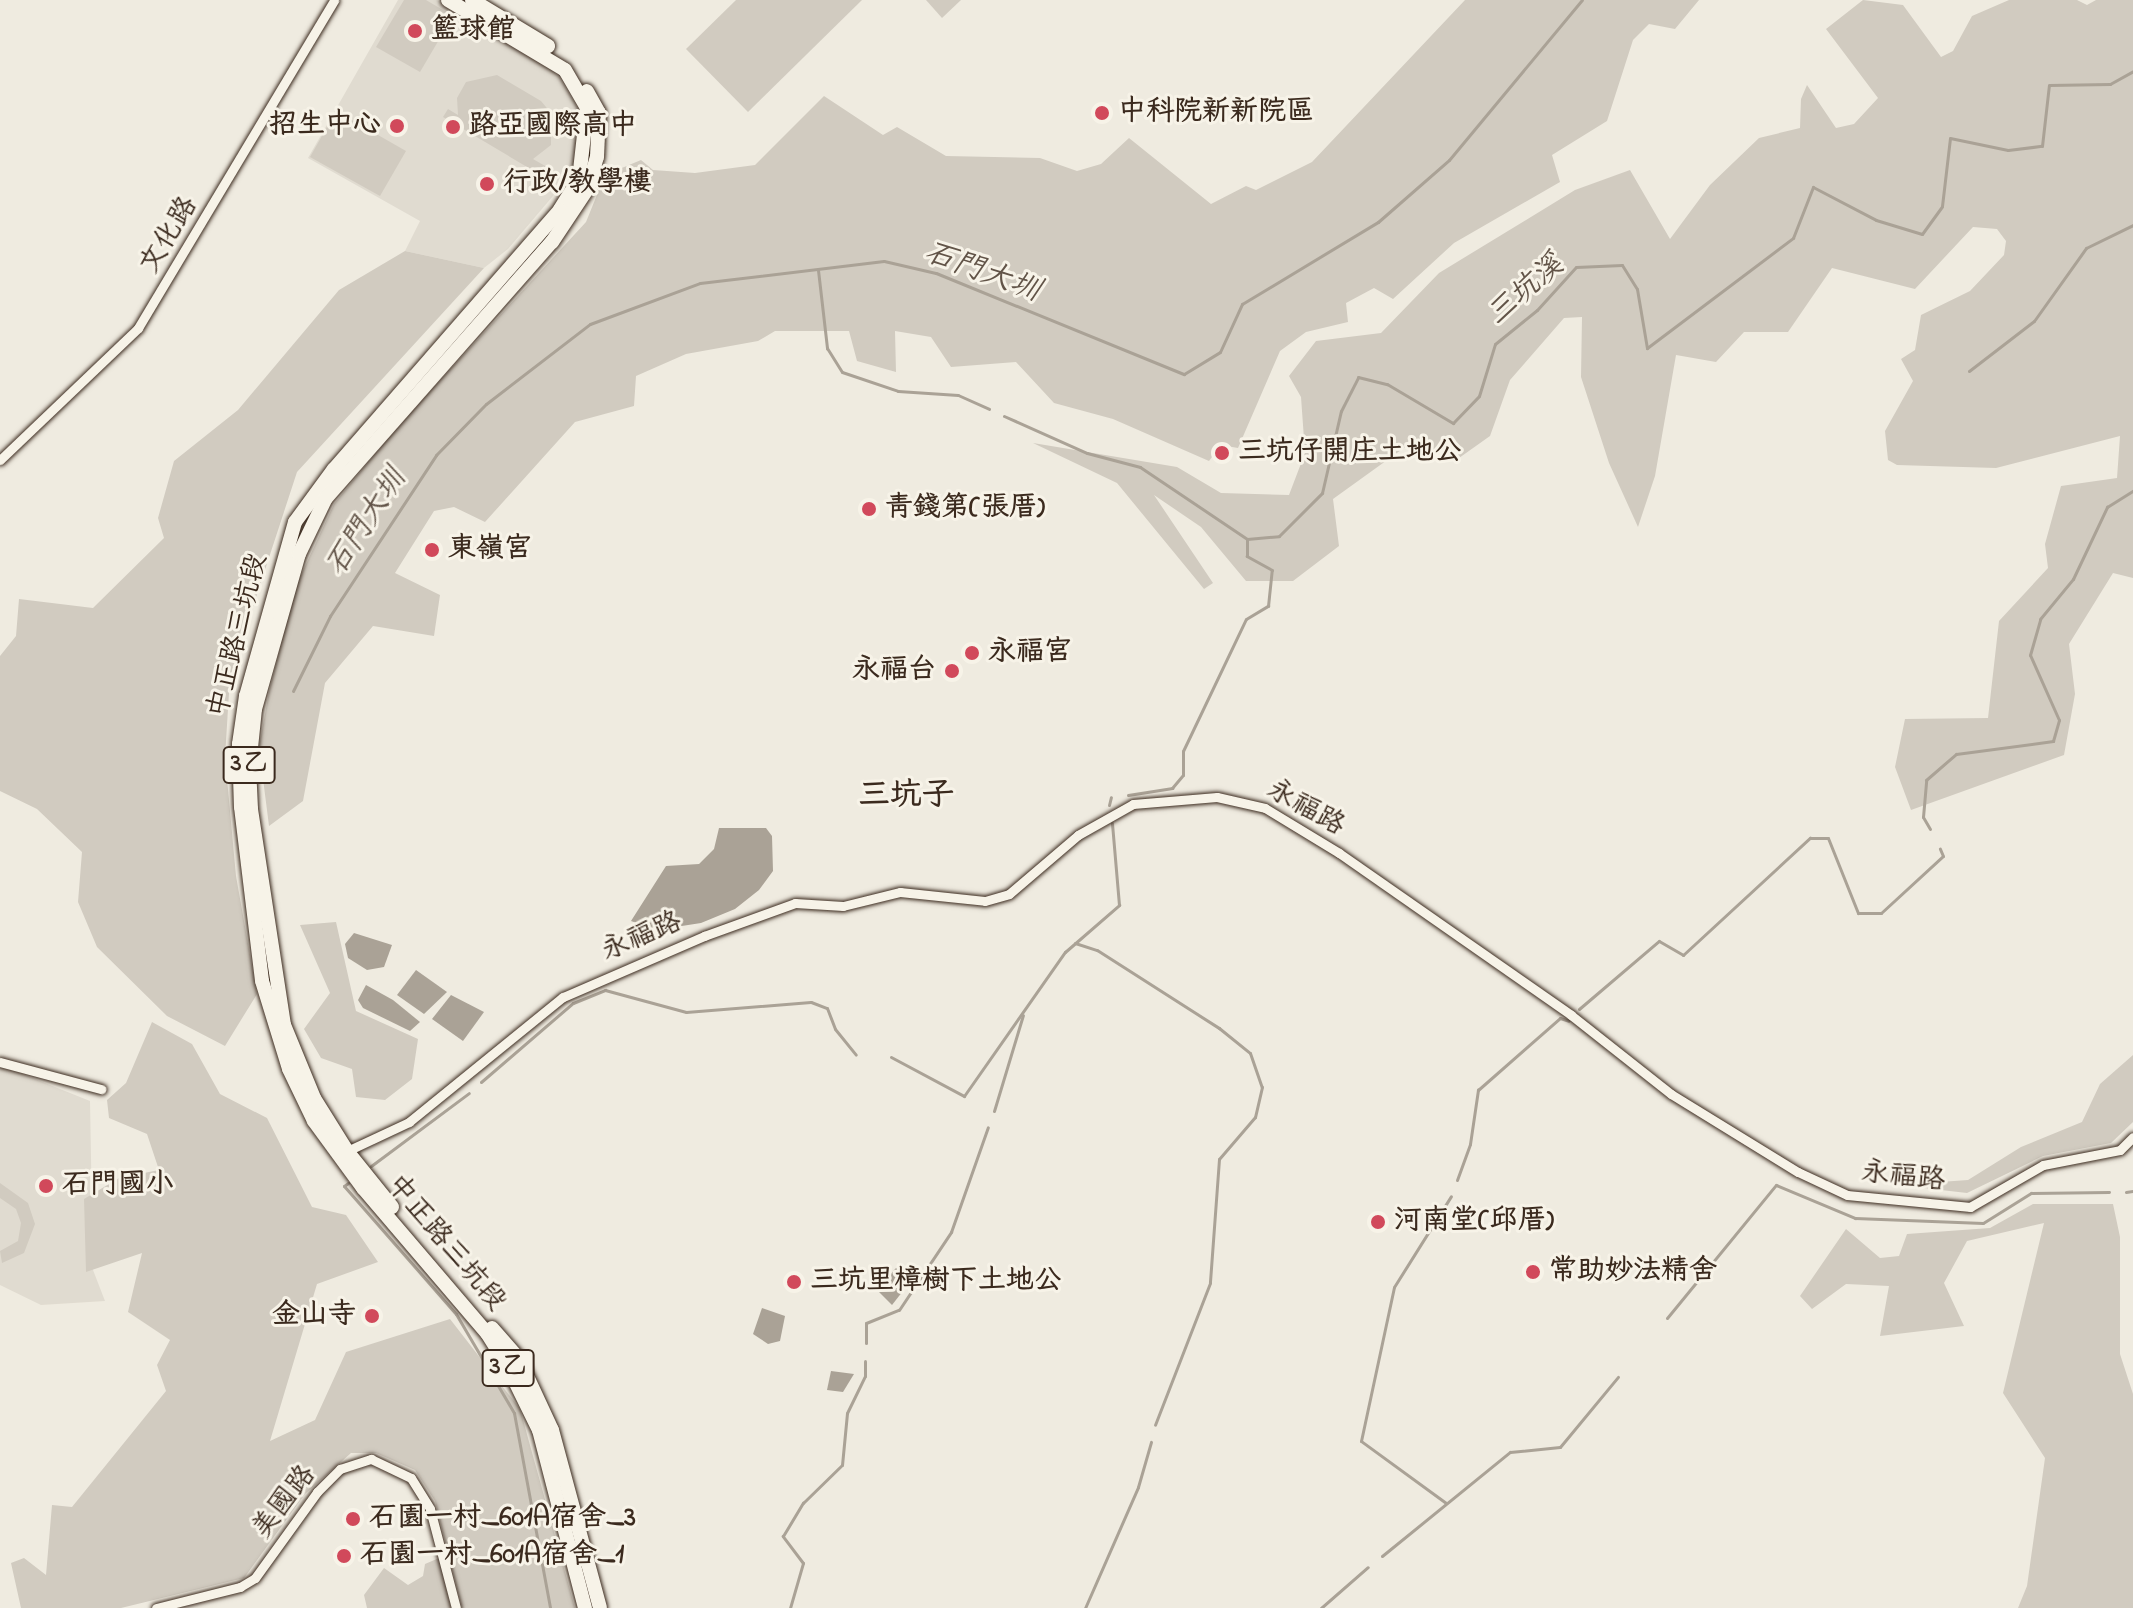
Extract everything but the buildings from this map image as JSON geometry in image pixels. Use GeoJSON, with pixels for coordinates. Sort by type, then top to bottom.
{"type":"FeatureCollection","features":[{"type":"Feature","properties":{"kind":"main road","name":"中正路三坑段"},"geometry":{"type":"LineString","coordinates":[[448,0],[565,70],[587,108],[579,179],[560,210],[334,469],[295,522],[246,696],[239,744],[241,807],[262,981],[289,1069],[314,1121],[519,1359],[552,1430],[600,1608]]}},
{"type":"Feature","properties":{"kind":"main road","name":"中正路三坑段"},"geometry":{"type":"LineString","coordinates":[[472,0],[571,66],[599,113],[597,157],[572,217],[326,498],[299,554],[255,709],[249,767],[251,809],[284,1025],[314,1098],[343,1152],[506,1363],[539,1430],[585,1608]]}},
{"type":"Feature","properties":{"kind":"street","name":"文化路"},"geometry":{"type":"LineString","coordinates":[[0,460],[138,328],[334,0]]}},
{"type":"Feature","properties":{"kind":"street","name":"永福路"},"geometry":{"type":"LineString","coordinates":[[343,1152],[409,1122],[563,997],[704,936],[795,903],[843,906],[900,892],[985,901],[1009,894],[1078,835],[1133,804],[1217,797],[1265,808],[1339,853],[1571,1015],[1671,1094],[1798,1172],[1847,1195],[1970,1207],[2043,1165],[2120,1150],[2133,1137]]}},
{"type":"Feature","properties":{"kind":"street"},"geometry":{"type":"LineString","coordinates":[[0,1062],[101,1089]]}},
{"type":"Feature","properties":{"kind":"street","name":"美國路"},"geometry":{"type":"LineString","coordinates":[[156,1608],[240,1587],[255,1578],[317,1492],[340,1469],[371,1459],[411,1478],[430,1509],[456,1608]]}},
{"type":"Feature","properties":{"kind":"shaded area","name":"路亞國際高中"},"geometry":{"type":"Polygon","coordinates":[[[398,0],[437,0],[537,57],[559,77],[580,112],[575,170],[508,249],[484,268],[405,251],[420,221],[308,158],[398,0]]]}},
{"type":"Feature","properties":{"kind":"shaded area","name":"籃球館"},"geometry":{"type":"Polygon","coordinates":[[[404,0],[426,0],[453,16],[420,72],[376,47],[404,0]]]}},
{"type":"Feature","properties":{"kind":"shaded area"},"geometry":{"type":"Polygon","coordinates":[[[736,0],[862,0],[748,112],[686,49],[736,0]]]}},
{"type":"Feature","properties":{"kind":"shaded area"},"geometry":{"type":"Polygon","coordinates":[[[926,0],[961,0],[942,18],[926,0]]]}},
{"type":"Feature","properties":{"kind":"shaded area"},"geometry":{"type":"Polygon","coordinates":[[[1465,0],[1699,0],[1675,29],[1649,24],[1633,40],[1607,121],[1552,155],[1560,182],[1454,243],[1393,299],[1374,288],[1346,303],[1348,322],[1306,332],[1280,351],[1238,448],[1221,445],[1209,461],[1113,419],[1054,403],[1016,362],[951,367],[931,337],[895,331],[896,372],[857,361],[849,331],[775,331],[758,341],[686,354],[636,376],[634,406],[575,422],[485,522],[454,507],[434,511],[395,573],[440,595],[434,636],[373,626],[325,683],[303,801],[269,826],[259,747],[269,692],[295,588],[334,504],[398,426],[586,222],[605,175],[641,160],[653,170],[695,173],[755,165],[824,96],[883,135],[897,127],[946,156],[1040,158],[1077,171],[1101,164],[1129,138],[1211,204],[1246,186],[1256,190],[1312,162],[1465,0]]]}},
{"type":"Feature","properties":{"kind":"shaded area"},"geometry":{"type":"Polygon","coordinates":[[[1863,0],[1903,5],[1941,57],[1953,51],[1972,16],[2009,0],[2077,0],[2087,5],[2096,0],[2133,0],[2133,578],[2113,573],[2069,644],[2075,694],[2064,755],[1911,810],[1895,767],[1905,719],[1988,718],[1999,621],[2048,568],[2045,544],[2061,486],[2117,478],[2120,436],[1996,468],[1897,465],[1888,460],[1885,431],[1913,381],[1901,359],[1915,350],[1921,315],[1970,291],[2004,255],[2006,241],[1997,229],[1973,227],[1915,289],[1832,268],[1788,332],[1744,332],[1716,362],[1676,355],[1655,476],[1638,527],[1609,463],[1581,377],[1582,317],[1564,318],[1510,380],[1490,436],[1459,458],[1408,445],[1333,499],[1339,546],[1293,581],[1246,581],[1201,527],[1154,495],[1213,583],[1204,589],[1117,483],[1033,443],[1177,467],[1221,493],[1289,495],[1305,453],[1301,397],[1289,376],[1316,341],[1381,333],[1439,273],[1575,190],[1630,170],[1670,239],[1710,185],[1759,138],[1800,128],[1801,99],[1807,85],[1836,128],[1854,124],[1878,98],[1826,29],[1863,0]]]}},
{"type":"Feature","properties":{"kind":"shaded area"},"geometry":{"type":"Polygon","coordinates":[[[497,75],[541,101],[551,113],[551,145],[533,159],[554,171],[549,180],[443,117],[448,109],[458,115],[457,98],[466,82],[497,75]]]}},
{"type":"Feature","properties":{"kind":"shaded area"},"geometry":{"type":"Polygon","coordinates":[[[336,111],[406,151],[380,196],[310,157],[336,111]]]}},
{"type":"Feature","properties":{"kind":"shaded area"},"geometry":{"type":"Polygon","coordinates":[[[405,251],[484,268],[297,472],[230,677],[225,757],[236,876],[257,994],[225,1046],[167,1016],[97,947],[78,902],[82,852],[37,809],[0,791],[0,656],[16,636],[19,599],[93,608],[164,538],[158,518],[174,461],[238,410],[339,290],[405,251]]]}},
{"type":"Feature","properties":{"kind":"shaded area"},"geometry":{"type":"Polygon","coordinates":[[[719,828],[766,828],[772,836],[773,871],[759,890],[735,909],[701,923],[656,930],[631,921],[666,866],[699,864],[714,849],[719,828]]]}},
{"type":"Feature","properties":{"kind":"shaded area"},"geometry":{"type":"Polygon","coordinates":[[[336,922],[356,1011],[418,1039],[412,1079],[385,1100],[356,1097],[352,1069],[321,1058],[304,1029],[330,993],[300,925],[336,922]]]}},
{"type":"Feature","properties":{"kind":"shaded area"},"geometry":{"type":"Polygon","coordinates":[[[354,933],[392,945],[384,967],[367,970],[348,958],[345,944],[354,933]]]}},
{"type":"Feature","properties":{"kind":"shaded area"},"geometry":{"type":"Polygon","coordinates":[[[416,970],[447,992],[424,1014],[397,995],[416,970]]]}},
{"type":"Feature","properties":{"kind":"shaded area"},"geometry":{"type":"Polygon","coordinates":[[[366,985],[393,1000],[420,1022],[410,1031],[363,1008],[358,1000],[366,985]]]}},
{"type":"Feature","properties":{"kind":"shaded area"},"geometry":{"type":"Polygon","coordinates":[[[451,995],[484,1012],[463,1041],[432,1019],[451,995]]]}},
{"type":"Feature","properties":{"kind":"shaded area"},"geometry":{"type":"Polygon","coordinates":[[[152,1022],[192,1044],[220,1094],[267,1118],[312,1207],[346,1215],[378,1262],[317,1284],[270,1441],[315,1420],[346,1352],[450,1319],[520,1409],[575,1608],[462,1608],[435,1501],[415,1470],[376,1453],[351,1453],[305,1494],[244,1578],[121,1608],[21,1608],[11,1563],[24,1558],[46,1575],[52,1505],[72,1507],[166,1391],[157,1365],[170,1340],[128,1312],[142,1253],[86,1272],[84,1199],[119,1178],[159,1170],[147,1134],[109,1118],[107,1100],[126,1083],[152,1022]]]}},
{"type":"Feature","properties":{"kind":"shaded area"},"geometry":{"type":"Polygon","coordinates":[[[2133,1055],[2133,1122],[2111,1143],[2043,1156],[1967,1193],[1898,1185],[1968,1180],[2021,1147],[2082,1122],[2100,1084],[2133,1055]]]}},
{"type":"Feature","properties":{"kind":"shaded area","name":"石門國小"},"geometry":{"type":"Polygon","coordinates":[[[0,1065],[90,1101],[93,1270],[105,1301],[41,1305],[0,1285],[0,1065]]]}},
{"type":"Feature","properties":{"kind":"shaded area"},"geometry":{"type":"Polygon","coordinates":[[[0,1183],[28,1203],[35,1224],[24,1253],[2,1263],[0,1251],[18,1241],[21,1223],[16,1209],[0,1198],[0,1183]]]}},
{"type":"Feature","properties":{"kind":"shaded area"},"geometry":{"type":"Polygon","coordinates":[[[2033,1204],[2113,1204],[2120,1237],[2120,1354],[2133,1394],[2133,1608],[2018,1608],[2027,1586],[2045,1458],[2003,1393],[2044,1223],[1967,1241],[1944,1283],[1964,1326],[1880,1336],[1889,1286],[1846,1284],[1812,1309],[1800,1296],[1846,1229],[1880,1258],[1899,1256],[1907,1234],[1990,1228],[2033,1204]]]}},
{"type":"Feature","properties":{"kind":"shaded area"},"geometry":{"type":"Polygon","coordinates":[[[896,1268],[910,1282],[892,1305],[877,1290],[896,1268]]]}},
{"type":"Feature","properties":{"kind":"shaded area"},"geometry":{"type":"Polygon","coordinates":[[[762,1308],[785,1316],[780,1341],[768,1344],[753,1334],[762,1308]]]}},
{"type":"Feature","properties":{"kind":"shaded area"},"geometry":{"type":"Polygon","coordinates":[[[831,1371],[854,1374],[843,1392],[827,1390],[831,1371]]]}},
{"type":"Feature","properties":{"kind":"shaded area"},"geometry":{"type":"Polygon","coordinates":[[[439,1558],[451,1608],[367,1608],[364,1595],[384,1568],[408,1585],[423,1576],[425,1564],[439,1558]]]}},
{"type":"Feature","properties":{"kind":"waterway","name":"石門大圳"},"geometry":{"type":"LineString","coordinates":[[293,691],[330,616],[436,455],[486,404],[590,324],[700,283],[884,261],[936,273],[1184,374],[1220,352],[1242,304],[1378,222],[1449,160],[1582,0]]}},
{"type":"Feature","properties":{"kind":"waterway","name":"三坑溪"},"geometry":{"type":"LineString","coordinates":[[1004,416],[1087,453],[1140,467],[1247,539],[1279,536],[1322,493],[1341,411],[1358,377],[1387,384],[1453,423],[1479,396],[1495,344],[1537,310],[1576,267],[1622,265],[1637,289],[1647,348],[1793,238],[1813,187],[1876,220],[1922,234],[1942,206],[1950,138],[2008,150],[2042,146],[2049,85],[2110,84],[2133,71]]}},
{"type":"Feature","properties":{"kind":"waterway"},"geometry":{"type":"LineString","coordinates":[[1969,371],[2034,321],[2086,248],[2133,225]]}},
{"type":"Feature","properties":{"kind":"waterway","name":"三坑溪"},"geometry":{"type":"LineString","coordinates":[[818,270],[827,348],[842,372],[898,391],[958,395],[989,409]]}},
{"type":"Feature","properties":{"kind":"waterway"},"geometry":{"type":"LineString","coordinates":[[1930,829],[1923,817],[1926,780],[1956,754],[2053,741],[2059,720],[2030,655],[2040,619],[2073,579],[2107,507],[2133,491]]}},
{"type":"Feature","properties":{"kind":"waterway"},"geometry":{"type":"LineString","coordinates":[[1128,795],[1172,788],[1183,775],[1183,751],[1246,619],[1268,606],[1272,570],[1247,556],[1247,539]]}},
{"type":"Feature","properties":{"kind":"waterway"},"geometry":{"type":"LineString","coordinates":[[1109,805],[1111,797]]}},
{"type":"Feature","properties":{"kind":"waterway"},"geometry":{"type":"LineString","coordinates":[[891,1057],[964,1096],[1065,952],[1119,905],[1112,823]]}},
{"type":"Feature","properties":{"kind":"waterway"},"geometry":{"type":"LineString","coordinates":[[1579,1009],[1659,941],[1683,955],[1810,838],[1828,838],[1858,913],[1881,913],[1943,856],[1940,849]]}},
{"type":"Feature","properties":{"kind":"waterway"},"geometry":{"type":"LineString","coordinates":[[1075,943],[1097,950],[1219,1028],[1250,1053],[1262,1087],[1255,1117],[1219,1159],[1210,1283],[1155,1425]]}},
{"type":"Feature","properties":{"kind":"waterway"},"geometry":{"type":"LineString","coordinates":[[481,1082],[573,1003],[605,990],[686,1012],[811,1002],[827,1008],[835,1029],[856,1055]]}},
{"type":"Feature","properties":{"kind":"waterway"},"geometry":{"type":"LineString","coordinates":[[994,1111],[1023,1015]]}},
{"type":"Feature","properties":{"kind":"waterway"},"geometry":{"type":"LineString","coordinates":[[1457,1180],[1470,1144],[1478,1090],[1560,1018],[1569,1021]]}},
{"type":"Feature","properties":{"kind":"waterway"},"geometry":{"type":"LineString","coordinates":[[371,1166],[469,1093]]}},
{"type":"Feature","properties":{"kind":"waterway"},"geometry":{"type":"LineString","coordinates":[[866,1343],[866,1323],[899,1310],[951,1232],[988,1127]]}},
{"type":"Feature","properties":{"kind":"waterway"},"geometry":{"type":"LineString","coordinates":[[348,1183],[344,1186],[456,1314],[514,1413],[550,1608]]}},
{"type":"Feature","properties":{"kind":"waterway"},"geometry":{"type":"LineString","coordinates":[[1667,1318],[1776,1185],[1855,1218],[1983,1223],[2031,1193],[2109,1192]]}},
{"type":"Feature","properties":{"kind":"waterway"},"geometry":{"type":"LineString","coordinates":[[2126,1192],[2133,1191]]}},
{"type":"Feature","properties":{"kind":"waterway"},"geometry":{"type":"LineString","coordinates":[[1446,1503],[1361,1441],[1394,1287],[1451,1196]]}},
{"type":"Feature","properties":{"kind":"waterway"},"geometry":{"type":"LineString","coordinates":[[790,1608],[803,1563],[783,1536],[803,1503],[842,1465],[847,1413],[865,1376],[865,1361]]}},
{"type":"Feature","properties":{"kind":"waterway"},"geometry":{"type":"LineString","coordinates":[[1382,1556],[1510,1452],[1560,1447],[1618,1377]]}},
{"type":"Feature","properties":{"kind":"waterway"},"geometry":{"type":"LineString","coordinates":[[1085,1608],[1138,1487],[1151,1442]]}},
{"type":"Feature","properties":{"kind":"waterway"},"geometry":{"type":"LineString","coordinates":[[1321,1608],[1368,1567]]}},
{"type":"Feature","properties":{"kind":"place","name":"籃球館"},"geometry":{"type":"Point","coordinates":[415,31]}},
{"type":"Feature","properties":{"kind":"place","name":"中科院新新院區"},"geometry":{"type":"Point","coordinates":[1102,113]}},
{"type":"Feature","properties":{"kind":"place","name":"招生中心"},"geometry":{"type":"Point","coordinates":[397,126]}},
{"type":"Feature","properties":{"kind":"place","name":"路亞國際高中"},"geometry":{"type":"Point","coordinates":[453,127]}},
{"type":"Feature","properties":{"kind":"place","name":"行政/教學樓"},"geometry":{"type":"Point","coordinates":[487,184]}},
{"type":"Feature","properties":{"kind":"place","name":"三坑仔開庄土地公"},"geometry":{"type":"Point","coordinates":[1222,453]}},
{"type":"Feature","properties":{"kind":"place","name":"青錢第(張厝)"},"geometry":{"type":"Point","coordinates":[869,509]}},
{"type":"Feature","properties":{"kind":"place","name":"東嶺宮"},"geometry":{"type":"Point","coordinates":[432,550]}},
{"type":"Feature","properties":{"kind":"place","name":"永福宮"},"geometry":{"type":"Point","coordinates":[972,653]}},
{"type":"Feature","properties":{"kind":"place","name":"永福台"},"geometry":{"type":"Point","coordinates":[952,671]}},
{"type":"Feature","properties":{"kind":"place","name":"石門國小"},"geometry":{"type":"Point","coordinates":[46,1186]}},
{"type":"Feature","properties":{"kind":"place","name":"河南堂(邱厝)"},"geometry":{"type":"Point","coordinates":[1378,1222]}},
{"type":"Feature","properties":{"kind":"place","name":"常助妙法精舍"},"geometry":{"type":"Point","coordinates":[1533,1272]}},
{"type":"Feature","properties":{"kind":"place","name":"三坑里樟樹下土地公"},"geometry":{"type":"Point","coordinates":[794,1282]}},
{"type":"Feature","properties":{"kind":"place","name":"金山寺"},"geometry":{"type":"Point","coordinates":[372,1316]}},
{"type":"Feature","properties":{"kind":"place","name":"石園一村_601A宿舍_3"},"geometry":{"type":"Point","coordinates":[353,1519]}},
{"type":"Feature","properties":{"kind":"place","name":"石園一村_601A宿舍_1"},"geometry":{"type":"Point","coordinates":[344,1556]}},
{"type":"Feature","properties":{"kind":"district","name":"三坑子"},"geometry":{"type":"Point","coordinates":[906,797]}}]}
